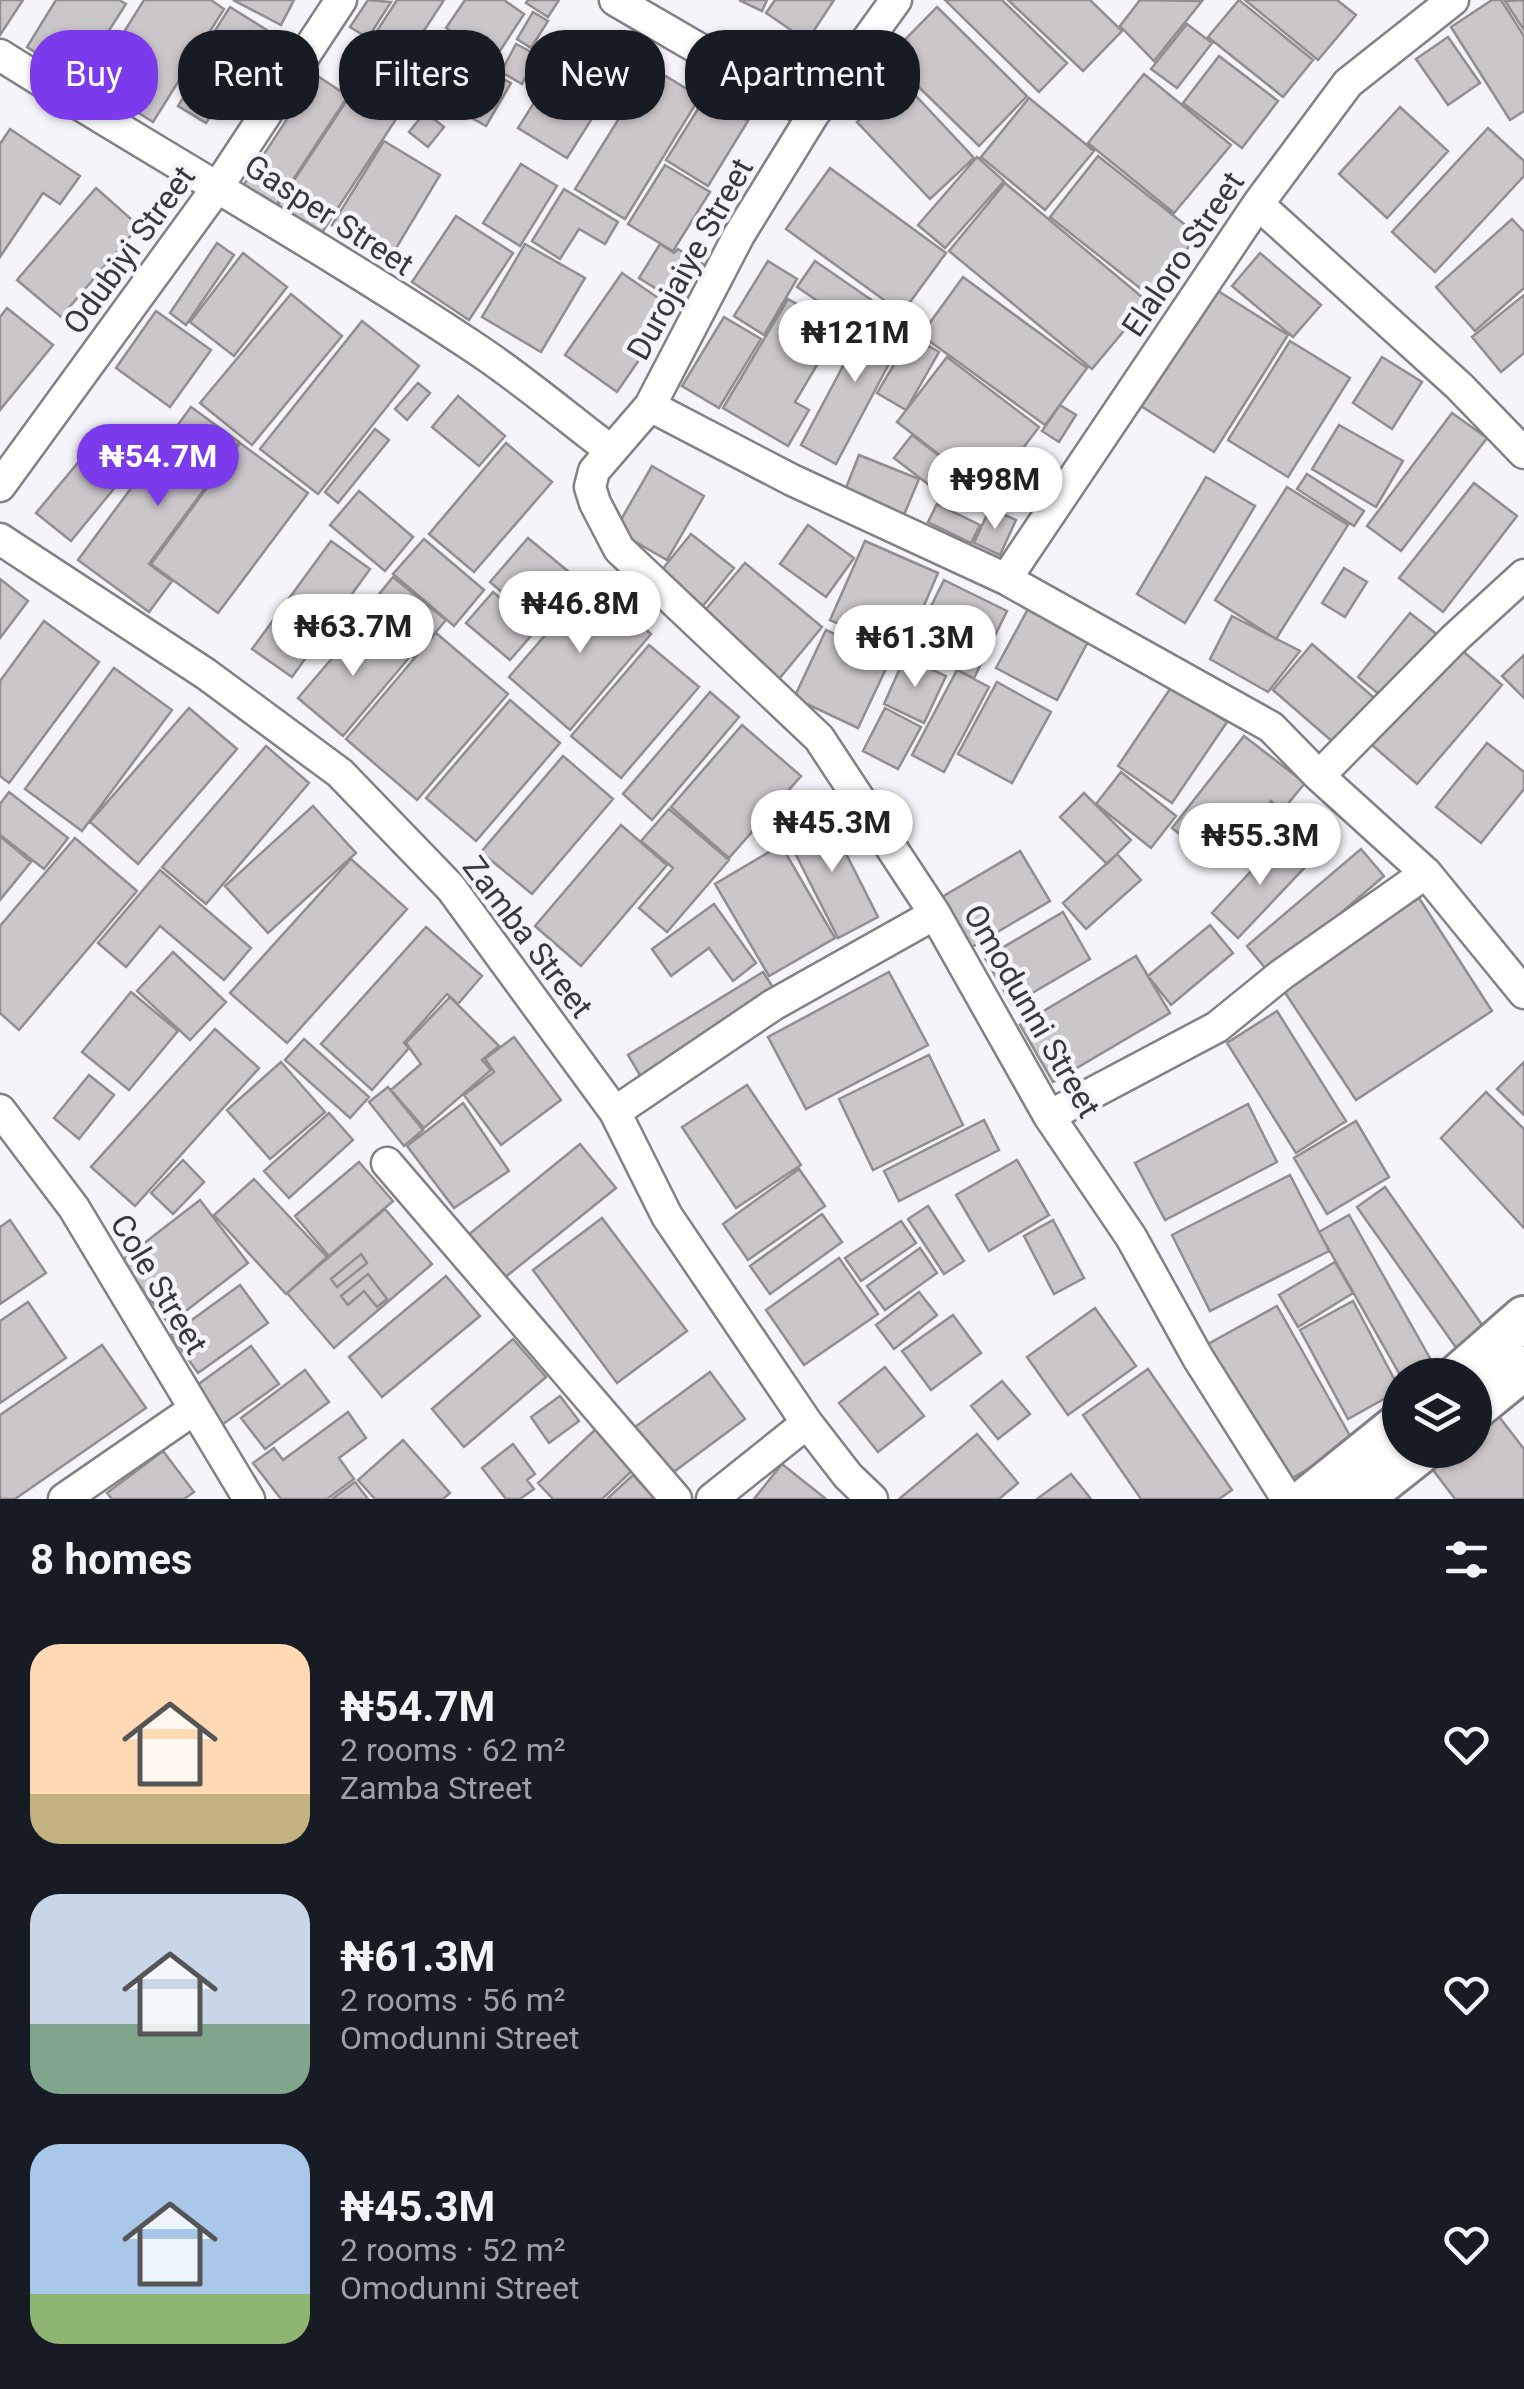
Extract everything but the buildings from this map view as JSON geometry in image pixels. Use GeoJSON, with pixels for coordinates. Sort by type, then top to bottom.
{"type":"FeatureCollection","features":[{"type":"Feature","properties":{"kind":"main road"},"geometry":{"type":"LineString","coordinates":[[1478,1358],[1524,1318]]}},
{"type":"Feature","properties":{"kind":"main road"},"geometry":{"type":"LineString","coordinates":[[1492,1396],[1522,1376]]}},
{"type":"Feature","properties":{"kind":"main road"},"geometry":{"type":"LineString","coordinates":[[1307,1499],[1382,1439]]}},
{"type":"Feature","properties":{"kind":"main road"},"geometry":{"type":"LineString","coordinates":[[1360,1499],[1399,1468]]}},
{"type":"Feature","properties":{"kind":"street","name":"Odubiyi Street"},"geometry":{"type":"LineString","coordinates":[[0,486],[219,186],[341,0]]}},
{"type":"Feature","properties":{"kind":"street"},"geometry":{"type":"LineString","coordinates":[[615,0],[685,41]]}},
{"type":"Feature","properties":{"kind":"street","name":"Durojaiye Street"},"geometry":{"type":"LineString","coordinates":[[874,30],[896,0]]}},
{"type":"Feature","properties":{"kind":"street","name":"Elaloro Street"},"geometry":{"type":"LineString","coordinates":[[1006,579],[1258,204],[1348,83],[1452,0]]}},
{"type":"Feature","properties":{"kind":"street","name":"Gasper Street"},"geometry":{"type":"LineString","coordinates":[[0,55],[108,124],[219,186],[477,349],[610,450]]}},
{"type":"Feature","properties":{"kind":"street","name":"Durojaiye Street"},"geometry":{"type":"LineString","coordinates":[[610,450],[650,406],[739,235],[810,120]]}},
{"type":"Feature","properties":{"kind":"street"},"geometry":{"type":"LineString","coordinates":[[1258,204],[1458,386],[1524,453]]}},
{"type":"Feature","properties":{"kind":"street"},"geometry":{"type":"LineString","coordinates":[[650,406],[792,480],[1006,579],[1272,727],[1319,776],[1426,873],[1524,993]]}},
{"type":"Feature","properties":{"kind":"street","name":"Omodunni Street"},"geometry":{"type":"LineString","coordinates":[[610,450],[594,470],[590,487],[603,522],[619,549],[819,738],[935,914],[1049,1116],[1131,1237],[1198,1358],[1287,1499]]}},
{"type":"Feature","properties":{"kind":"street","name":"Zamba Street"},"geometry":{"type":"LineString","coordinates":[[0,539],[206,674],[340,772],[451,888],[615,1112],[667,1216],[806,1423],[848,1476],[872,1499]]}},
{"type":"Feature","properties":{"kind":"street"},"geometry":{"type":"LineString","coordinates":[[1319,776],[1454,638],[1524,575]]}},
{"type":"Feature","properties":{"kind":"street"},"geometry":{"type":"LineString","coordinates":[[1049,1116],[1216,1027],[1281,975],[1426,873]]}},
{"type":"Feature","properties":{"kind":"street"},"geometry":{"type":"LineString","coordinates":[[615,1112],[773,1005],[935,914]]}},
{"type":"Feature","properties":{"kind":"street","name":"Cole Street"},"geometry":{"type":"LineString","coordinates":[[0,1110],[74,1208],[248,1499]]}},
{"type":"Feature","properties":{"kind":"street"},"geometry":{"type":"LineString","coordinates":[[387,1163],[676,1499]]}},
{"type":"Feature","properties":{"kind":"street"},"geometry":{"type":"LineString","coordinates":[[64,1499],[193,1410]]}},
{"type":"Feature","properties":{"kind":"street"},"geometry":{"type":"LineString","coordinates":[[712,1499],[806,1423]]}}]}
